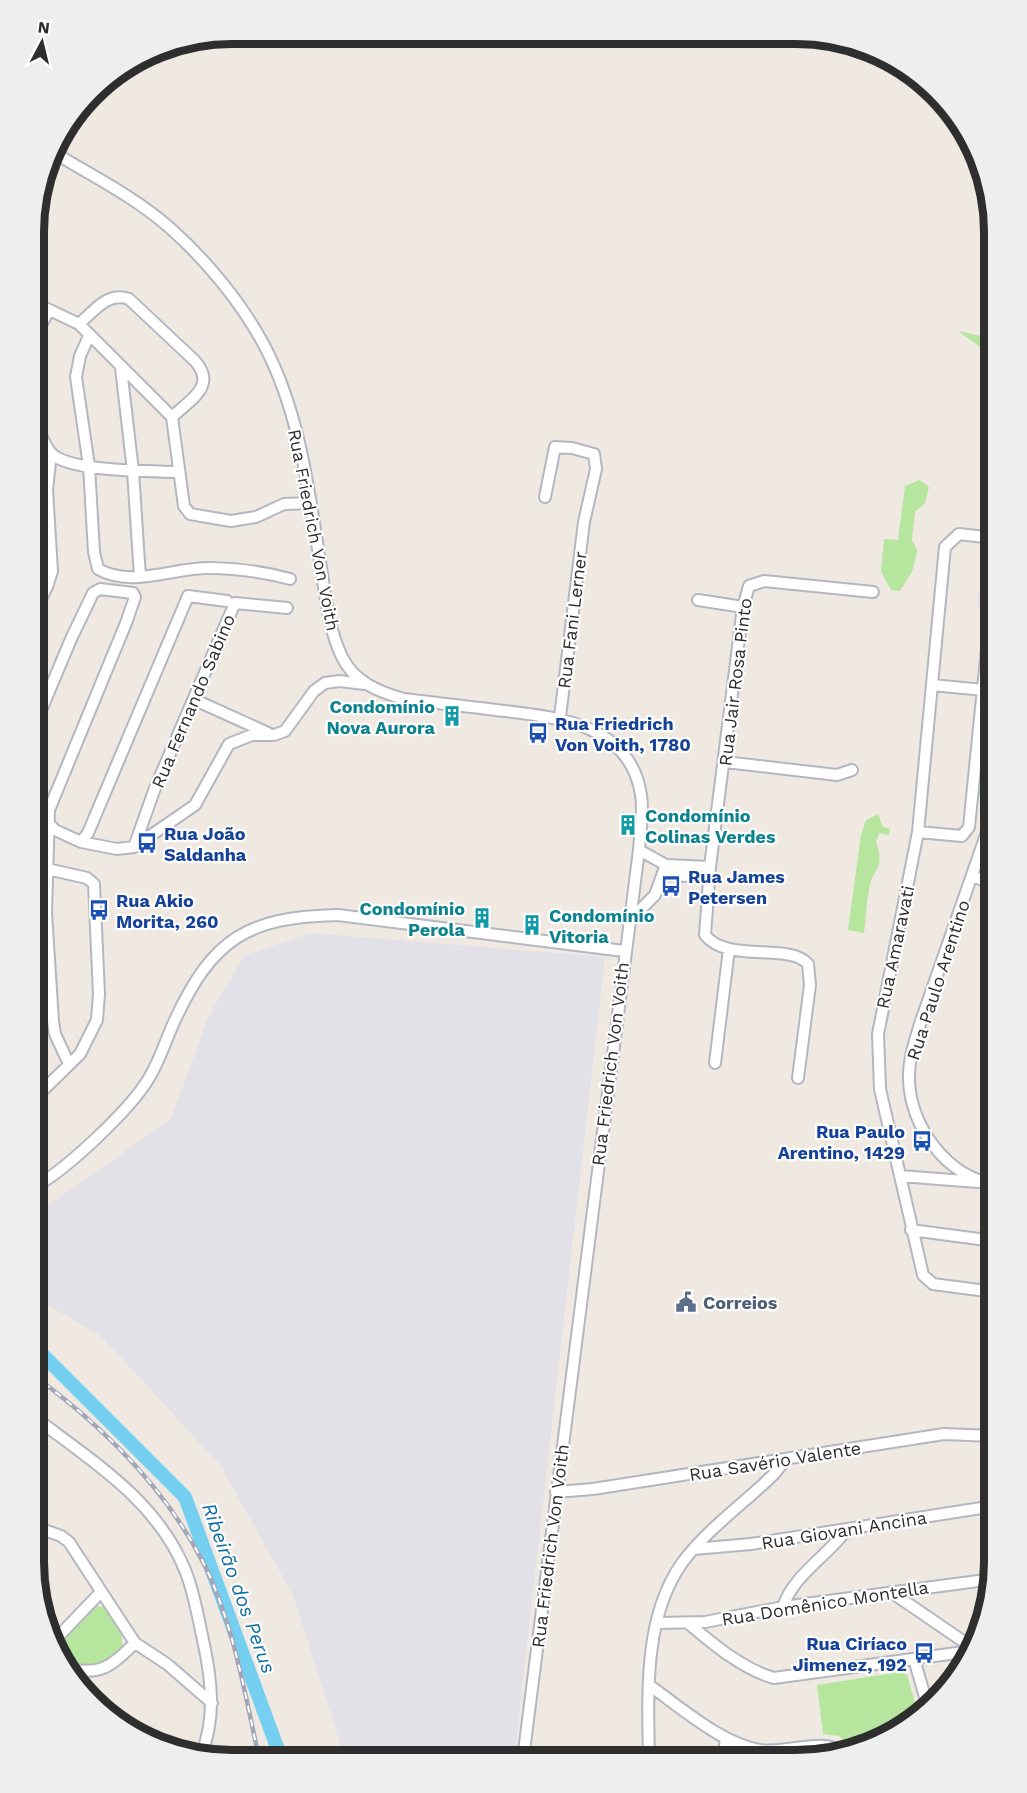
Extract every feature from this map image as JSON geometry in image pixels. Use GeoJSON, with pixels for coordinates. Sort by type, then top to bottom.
{"type":"FeatureCollection","features":[{"type":"Feature","properties":{"kind":"street","name":"Rua Friedrich Von Voith"},"geometry":{"type":"LineString","coordinates":[[60,156],[103,181],[169,227],[233,298],[264,345],[289,406],[312,503],[330,625],[343,658],[366,684],[382,693],[404,699],[560,717],[583,725],[627,757],[641,795],[639,850],[624,951],[524,1750]]}},
{"type":"Feature","properties":{"kind":"street"},"geometry":{"type":"LineString","coordinates":[[79,324],[105,301],[123,297],[129,299],[195,361],[203,370],[205,379],[201,390],[172,417]]}},
{"type":"Feature","properties":{"kind":"street"},"geometry":{"type":"LineString","coordinates":[[43,307],[79,324],[172,417],[178,472],[184,506],[189,514],[231,521],[256,517],[284,504],[312,503]]}},
{"type":"Feature","properties":{"kind":"street"},"geometry":{"type":"LineString","coordinates":[[43,322],[49,310]]}},
{"type":"Feature","properties":{"kind":"street"},"geometry":{"type":"LineString","coordinates":[[89,336],[80,356],[76,377],[89,466],[95,563],[104,572],[140,577],[209,568],[245,570],[290,579]]}},
{"type":"Feature","properties":{"kind":"street"},"geometry":{"type":"LineString","coordinates":[[121,368],[133,471],[140,577]]}},
{"type":"Feature","properties":{"kind":"street"},"geometry":{"type":"LineString","coordinates":[[43,438],[51,453],[61,459],[89,466],[133,471],[178,472]]}},
{"type":"Feature","properties":{"kind":"street","name":"Rua Fani Lerner"},"geometry":{"type":"LineString","coordinates":[[545,497],[555,447],[572,448],[594,454],[596,469],[584,522],[560,717]]}},
{"type":"Feature","properties":{"kind":"street"},"geometry":{"type":"LineString","coordinates":[[43,595],[52,571],[47,490],[51,453]]}},
{"type":"Feature","properties":{"kind":"street","name":"Rua Amaravati"},"geometry":{"type":"LineString","coordinates":[[983,1291],[946,1287],[928,1281],[919,1265],[880,1089],[878,1034],[918,832],[943,560],[948,542],[959,534],[984,537]]}},
{"type":"Feature","properties":{"kind":"street","name":"Rua Jair Rosa Pinto"},"geometry":{"type":"LineString","coordinates":[[729,949],[712,943],[705,935],[709,872],[725,762],[742,607],[749,586],[764,581],[873,592]]}},
{"type":"Feature","properties":{"kind":"street"},"geometry":{"type":"LineString","coordinates":[[43,585],[47,587]]}},
{"type":"Feature","properties":{"kind":"street"},"geometry":{"type":"LineString","coordinates":[[43,707],[93,593],[100,589],[133,592],[135,597],[126,623],[52,802],[47,822],[46,913],[54,1028],[69,1064]]}},
{"type":"Feature","properties":{"kind":"street"},"geometry":{"type":"LineString","coordinates":[[81,842],[91,827],[188,596],[227,601]]}},
{"type":"Feature","properties":{"kind":"street"},"geometry":{"type":"LineString","coordinates":[[698,600],[742,607]]}},
{"type":"Feature","properties":{"kind":"street","name":"Rua Fernando Sabino"},"geometry":{"type":"LineString","coordinates":[[134,848],[155,789],[235,603],[287,608]]}},
{"type":"Feature","properties":{"kind":"street"},"geometry":{"type":"LineString","coordinates":[[43,818],[64,836],[81,842],[117,849],[134,848],[195,805],[229,744],[252,735],[274,735],[287,730],[315,691],[326,683],[339,681],[366,684]]}},
{"type":"Feature","properties":{"kind":"street"},"geometry":{"type":"LineString","coordinates":[[932,685],[984,690]]}},
{"type":"Feature","properties":{"kind":"street"},"geometry":{"type":"LineString","coordinates":[[195,700],[274,735]]}},
{"type":"Feature","properties":{"kind":"street"},"geometry":{"type":"LineString","coordinates":[[918,832],[957,836],[968,832],[984,721]]}},
{"type":"Feature","properties":{"kind":"street"},"geometry":{"type":"LineString","coordinates":[[725,762],[837,775],[852,770]]}},
{"type":"Feature","properties":{"kind":"street","name":"Rua Paulo Arentino"},"geometry":{"type":"LineString","coordinates":[[981,1182],[952,1164],[926,1135],[916,1117],[909,1081],[912,1050],[921,1021],[984,842]]}},
{"type":"Feature","properties":{"kind":"street"},"geometry":{"type":"LineString","coordinates":[[639,850],[665,870],[709,872]]}},
{"type":"Feature","properties":{"kind":"street"},"geometry":{"type":"LineString","coordinates":[[43,868],[92,881],[96,897],[99,994],[97,1020],[80,1054],[43,1090]]}},
{"type":"Feature","properties":{"kind":"street"},"geometry":{"type":"LineString","coordinates":[[628,922],[648,905],[665,870]]}},
{"type":"Feature","properties":{"kind":"street"},"geometry":{"type":"LineString","coordinates":[[972,876],[984,880]]}},
{"type":"Feature","properties":{"kind":"street"},"geometry":{"type":"LineString","coordinates":[[43,916],[46,913]]}},
{"type":"Feature","properties":{"kind":"street"},"geometry":{"type":"LineString","coordinates":[[43,1182],[55,1174],[99,1135],[147,1081],[193,984],[206,964],[220,948],[260,926],[311,916],[338,915],[624,951]]}},
{"type":"Feature","properties":{"kind":"street"},"geometry":{"type":"LineString","coordinates":[[715,1063],[729,949],[791,956],[805,960],[810,976],[798,1078]]}},
{"type":"Feature","properties":{"kind":"street"},"geometry":{"type":"LineString","coordinates":[[900,1176],[981,1182]]}},
{"type":"Feature","properties":{"kind":"street"},"geometry":{"type":"LineString","coordinates":[[911,1230],[983,1240]]}},
{"type":"Feature","properties":{"kind":"street"},"geometry":{"type":"LineString","coordinates":[[43,1424],[135,1495],[167,1536],[188,1579],[209,1667],[212,1703],[210,1729],[204,1747]]}},
{"type":"Feature","properties":{"kind":"street","name":"Rua Savério Valente"},"geometry":{"type":"LineString","coordinates":[[556,1492],[593,1490],[944,1434],[983,1436]]}},
{"type":"Feature","properties":{"kind":"street"},"geometry":{"type":"LineString","coordinates":[[649,1750],[649,1685],[658,1623],[667,1589],[694,1550],[775,1473],[786,1459]]}},
{"type":"Feature","properties":{"kind":"street","name":"Rua Giovani Ancina"},"geometry":{"type":"LineString","coordinates":[[694,1550],[983,1508]]}},
{"type":"Feature","properties":{"kind":"street"},"geometry":{"type":"LineString","coordinates":[[783,1607],[797,1582],[835,1545],[847,1529]]}},
{"type":"Feature","properties":{"kind":"street"},"geometry":{"type":"LineString","coordinates":[[43,1530],[69,1542],[100,1593],[135,1643],[153,1653],[212,1703]]}},
{"type":"Feature","properties":{"kind":"street","name":"Rua Domênico Montella"},"geometry":{"type":"LineString","coordinates":[[658,1623],[688,1623],[783,1607],[982,1580]]}},
{"type":"Feature","properties":{"kind":"street"},"geometry":{"type":"LineString","coordinates":[[891,1592],[964,1644]]}},
{"type":"Feature","properties":{"kind":"street"},"geometry":{"type":"LineString","coordinates":[[59,1636],[100,1593]]}},
{"type":"Feature","properties":{"kind":"street"},"geometry":{"type":"LineString","coordinates":[[688,1623],[722,1650],[763,1675],[774,1678],[960,1652]]}},
{"type":"Feature","properties":{"kind":"street"},"geometry":{"type":"LineString","coordinates":[[78,1670],[99,1671],[112,1664],[135,1643]]}},
{"type":"Feature","properties":{"kind":"street"},"geometry":{"type":"LineString","coordinates":[[914,1659],[925,1697]]}},
{"type":"Feature","properties":{"kind":"street"},"geometry":{"type":"LineString","coordinates":[[649,1685],[726,1738],[758,1750]]}},
{"type":"Feature","properties":{"kind":"street"},"geometry":{"type":"LineString","coordinates":[[724,1750],[726,1738]]}},
{"type":"Feature","properties":{"kind":"street"},"geometry":{"type":"LineString","coordinates":[[798,1750],[829,1746]]}},
{"type":"Feature","properties":{"kind":"shaded area"},"geometry":{"type":"Polygon","coordinates":[[[984,557],[982,607],[977,606],[984,557]]]}},
{"type":"Feature","properties":{"kind":"shaded area"},"geometry":{"type":"Polygon","coordinates":[[[310,933],[605,957],[515,1750],[342,1750],[293,1595],[220,1465],[102,1337],[43,1302],[43,1209],[171,1119],[208,1017],[245,955],[310,933]]]}},
{"type":"Feature","properties":{"kind":"green space"},"geometry":{"type":"Polygon","coordinates":[[[958,331],[984,337],[984,350],[958,331]]]}},
{"type":"Feature","properties":{"kind":"green space"},"geometry":{"type":"Polygon","coordinates":[[[920,480],[929,487],[925,503],[915,512],[912,540],[917,550],[913,570],[900,591],[891,590],[881,571],[884,539],[898,540],[905,486],[920,480]]]}},
{"type":"Feature","properties":{"kind":"green space"},"geometry":{"type":"Polygon","coordinates":[[[983,746],[984,799],[976,795],[983,746]]]}},
{"type":"Feature","properties":{"kind":"green space"},"geometry":{"type":"Polygon","coordinates":[[[878,814],[883,827],[890,829],[889,835],[879,833],[876,842],[880,858],[869,890],[864,933],[848,930],[861,835],[866,820],[878,814]]]}},
{"type":"Feature","properties":{"kind":"green space"},"geometry":{"type":"Polygon","coordinates":[[[97,1606],[104,1607],[122,1636],[122,1648],[97,1665],[74,1664],[61,1641],[88,1610],[97,1606]]]}},
{"type":"Feature","properties":{"kind":"green space"},"geometry":{"type":"Polygon","coordinates":[[[906,1671],[916,1705],[879,1730],[846,1742],[839,1736],[823,1734],[817,1685],[906,1671]]]}},
{"type":"Feature","properties":{"kind":"waterway","name":"Ribeirão dos Perus"},"geometry":{"type":"LineString","coordinates":[[43,1355],[185,1497],[278,1750]]}},
{"type":"Feature","properties":{"kind":"railway"},"geometry":{"type":"LineString","coordinates":[[43,1383],[84,1415],[131,1460],[172,1510],[189,1537],[205,1566],[224,1612],[238,1660],[257,1750]]}},
{"type":"Feature","properties":{"kind":"place","name":"Condomínio Nova Aurora"},"geometry":{"type":"Point","coordinates":[452,716]}},
{"type":"Feature","properties":{"kind":"place","name":"Rua Friedrich Von Voith, 1780"},"geometry":{"type":"Point","coordinates":[538,733]}},
{"type":"Feature","properties":{"kind":"place","name":"Condomínio Colinas Verdes"},"geometry":{"type":"Point","coordinates":[628,825]}},
{"type":"Feature","properties":{"kind":"place","name":"Rua João Saldanha"},"geometry":{"type":"Point","coordinates":[147,843]}},
{"type":"Feature","properties":{"kind":"place","name":"Rua James Petersen"},"geometry":{"type":"Point","coordinates":[671,886]}},
{"type":"Feature","properties":{"kind":"place","name":"Rua Akio Morita, 260"},"geometry":{"type":"Point","coordinates":[99,910]}},
{"type":"Feature","properties":{"kind":"place","name":"Condomínio Perola"},"geometry":{"type":"Point","coordinates":[482,918]}},
{"type":"Feature","properties":{"kind":"place","name":"Condomínio Vitoria"},"geometry":{"type":"Point","coordinates":[532,925]}},
{"type":"Feature","properties":{"kind":"place","name":"Rua Paulo Arentino, 1429"},"geometry":{"type":"Point","coordinates":[922,1141]}},
{"type":"Feature","properties":{"kind":"place","name":"Correios"},"geometry":{"type":"Point","coordinates":[686,1302]}},
{"type":"Feature","properties":{"kind":"place","name":"Rua Ciríaco Jimenez, 192"},"geometry":{"type":"Point","coordinates":[924,1653]}}]}
